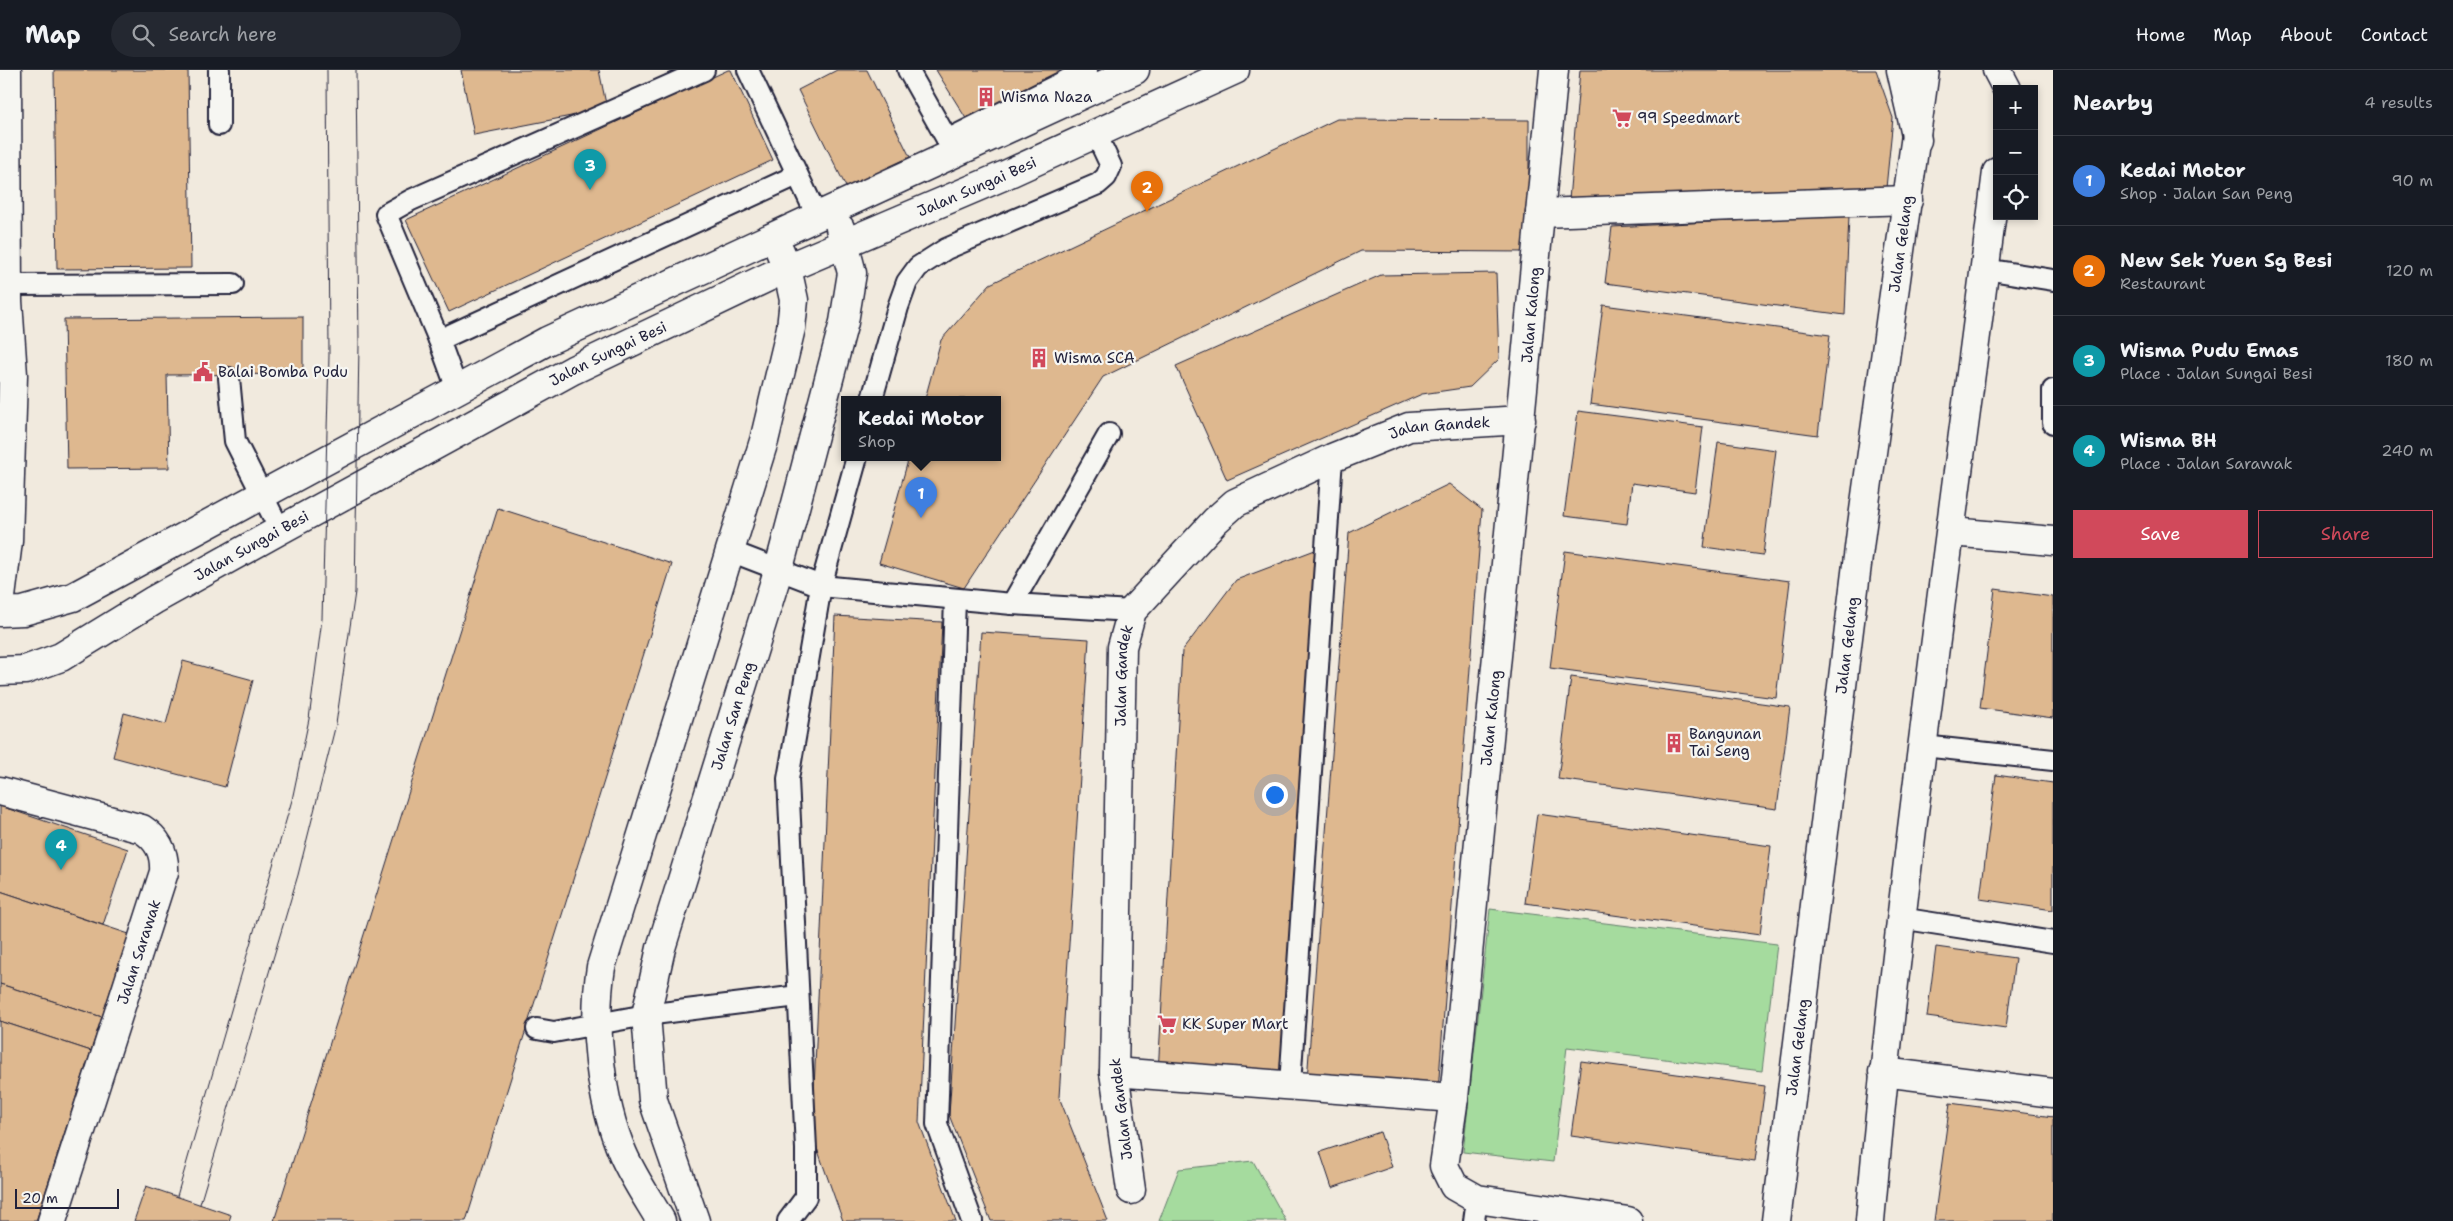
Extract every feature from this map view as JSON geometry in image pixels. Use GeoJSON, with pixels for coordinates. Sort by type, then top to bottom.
{"type":"FeatureCollection","features":[{"type":"Feature","properties":{"kind":"street"},"geometry":{"type":"LineString","coordinates":[[0,605],[8,542],[6,374],[8,285],[7,70]]}},
{"type":"Feature","properties":{"kind":"street"},"geometry":{"type":"LineString","coordinates":[[0,612],[23,611],[73,597],[564,333],[826,214],[951,147],[1080,96],[1135,70]]}},
{"type":"Feature","properties":{"kind":"street","name":"Jalan Sungai Besi"},"geometry":{"type":"LineString","coordinates":[[0,670],[25,670],[61,657],[154,600],[573,370],[787,268],[846,245],[1235,70]]}},
{"type":"Feature","properties":{"kind":"street","name":"Jalan Kalong"},"geometry":{"type":"LineString","coordinates":[[1554,70],[1454,1098],[1444,1166],[1454,1186],[1476,1210],[1628,1221]]}},
{"type":"Feature","properties":{"kind":"street"},"geometry":{"type":"LineString","coordinates":[[1901,70],[1917,140]]}},
{"type":"Feature","properties":{"kind":"street","name":"Jalan Gelang"},"geometry":{"type":"LineString","coordinates":[[1776,1221],[1861,532],[1917,140],[1925,70]]}},
{"type":"Feature","properties":{"kind":"street"},"geometry":{"type":"LineString","coordinates":[[1997,70],[2005,85]]}},
{"type":"Feature","properties":{"kind":"street"},"geometry":{"type":"LineString","coordinates":[[2008,85],[2010,70]]}},
{"type":"Feature","properties":{"kind":"street"},"geometry":{"type":"LineString","coordinates":[[1080,96],[1096,134]]}},
{"type":"Feature","properties":{"kind":"street"},"geometry":{"type":"LineString","coordinates":[[1870,1221],[1883,1072],[1900,918],[1952,532],[1997,175]]}},
{"type":"Feature","properties":{"kind":"street"},"geometry":{"type":"LineString","coordinates":[[1540,213],[1908,200]]}},
{"type":"Feature","properties":{"kind":"street","name":"Jalan San Peng"},"geometry":{"type":"LineString","coordinates":[[696,1221],[653,1100],[646,1014],[660,948],[779,568],[844,322],[852,273],[846,245],[826,214]]}},
{"type":"Feature","properties":{"kind":"street"},"geometry":{"type":"LineString","coordinates":[[661,1221],[624,1155],[615,1133],[604,1087],[596,996],[601,967],[764,441],[791,328],[794,300],[787,268],[774,238]]}},
{"type":"Feature","properties":{"kind":"street","name":"Jalan Gandek"},"geometry":{"type":"LineString","coordinates":[[1131,1190],[1114,1072],[1122,647],[1132,611],[1215,521],[1235,503],[1332,458],[1409,427],[1521,420]]}},
{"type":"Feature","properties":{"kind":"street"},"geometry":{"type":"LineString","coordinates":[[1952,532],[2053,541]]}},
{"type":"Feature","properties":{"kind":"street","name":"Jalan Sarawak"},"geometry":{"type":"LineString","coordinates":[[0,791],[142,830],[151,835],[160,845],[164,859],[164,872],[52,1221]]}},
{"type":"Feature","properties":{"kind":"street"},"geometry":{"type":"LineString","coordinates":[[1114,1072],[1454,1098]]}},
{"type":"Feature","properties":{"kind":"street"},"geometry":{"type":"LineString","coordinates":[[1883,1072],[2053,1093]]}},
{"type":"Feature","properties":{"kind":"lane"},"geometry":{"type":"LineString","coordinates":[[218,70],[219,125]]}},
{"type":"Feature","properties":{"kind":"lane"},"geometry":{"type":"LineString","coordinates":[[457,389],[439,340],[386,214],[411,200],[704,70]]}},
{"type":"Feature","properties":{"kind":"lane"},"geometry":{"type":"LineString","coordinates":[[748,70],[797,175],[826,214]]}},
{"type":"Feature","properties":{"kind":"lane"},"geometry":{"type":"LineString","coordinates":[[908,70],[951,147],[1087,70]]}},
{"type":"Feature","properties":{"kind":"lane"},"geometry":{"type":"LineString","coordinates":[[873,396],[898,307],[907,282],[918,267],[946,249],[1098,184],[1106,177],[1110,166],[1096,134]]}},
{"type":"Feature","properties":{"kind":"lane"},"geometry":{"type":"LineString","coordinates":[[439,340],[797,175]]}},
{"type":"Feature","properties":{"kind":"lane"},"geometry":{"type":"LineString","coordinates":[[1985,269],[2053,280]]}},
{"type":"Feature","properties":{"kind":"lane"},"geometry":{"type":"LineString","coordinates":[[8,285],[233,284]]}},
{"type":"Feature","properties":{"kind":"lane"},"geometry":{"type":"LineString","coordinates":[[229,378],[235,441],[280,530]]}},
{"type":"Feature","properties":{"kind":"lane"},"geometry":{"type":"LineString","coordinates":[[2053,390],[2053,423]]}},
{"type":"Feature","properties":{"kind":"lane"},"geometry":{"type":"LineString","coordinates":[[1012,604],[1109,434]]}},
{"type":"Feature","properties":{"kind":"lane"},"geometry":{"type":"LineString","coordinates":[[1290,1085],[1332,458]]}},
{"type":"Feature","properties":{"kind":"lane"},"geometry":{"type":"LineString","coordinates":[[788,1221],[806,1197],[806,1149],[788,779],[821,586],[856,461]]}},
{"type":"Feature","properties":{"kind":"lane"},"geometry":{"type":"LineString","coordinates":[[730,551],[779,568],[821,586],[1012,604],[1132,611]]}},
{"type":"Feature","properties":{"kind":"lane"},"geometry":{"type":"LineString","coordinates":[[955,598],[937,1124],[972,1221]]}},
{"type":"Feature","properties":{"kind":"lane"},"geometry":{"type":"LineString","coordinates":[[1923,746],[2053,760]]}},
{"type":"Feature","properties":{"kind":"lane"},"geometry":{"type":"LineString","coordinates":[[1900,918],[2053,942]]}},
{"type":"Feature","properties":{"kind":"lane"},"geometry":{"type":"LineString","coordinates":[[537,1029],[554,1032],[646,1014],[798,996]]}},
{"type":"Feature","properties":{"kind":"green space"},"geometry":{"type":"Polygon","coordinates":[[[1490,909],[1777,944],[1762,1071],[1567,1047],[1553,1162],[1463,1152],[1490,909]]]}},
{"type":"Feature","properties":{"kind":"green space"},"geometry":{"type":"Polygon","coordinates":[[[1253,1161],[1286,1221],[1159,1221],[1179,1169],[1253,1161]]]}},
{"type":"Feature","properties":{"kind":"building"},"geometry":{"type":"Polygon","coordinates":[[[54,70],[188,70],[191,268],[57,269],[54,70]]]}},
{"type":"Feature","properties":{"kind":"building"},"geometry":{"type":"Polygon","coordinates":[[[461,70],[599,70],[607,109],[474,135],[461,70]]]}},
{"type":"Feature","properties":{"kind":"building"},"geometry":{"type":"Polygon","coordinates":[[[731,70],[773,160],[449,312],[406,220],[731,70]]]}},
{"type":"Feature","properties":{"kind":"building"},"geometry":{"type":"Polygon","coordinates":[[[837,70],[867,70],[910,157],[847,189],[798,90],[837,70]]]}},
{"type":"Feature","properties":{"kind":"building","name":"Wisma Naza"},"geometry":{"type":"Polygon","coordinates":[[[936,70],[1069,70],[970,125],[936,70]]]}},
{"type":"Feature","properties":{"kind":"building"},"geometry":{"type":"Polygon","coordinates":[[[1580,70],[1876,70],[1893,118],[1886,188],[1569,200],[1580,70]]]}},
{"type":"Feature","properties":{"kind":"building","name":"Wisma SCA"},"geometry":{"type":"Polygon","coordinates":[[[1337,119],[1529,120],[1529,252],[1361,251],[1103,377],[964,588],[879,563],[908,461],[1001,461],[1001,396],[926,396],[941,340],[990,284],[1337,119]]]}},
{"type":"Feature","properties":{"kind":"building"},"geometry":{"type":"Polygon","coordinates":[[[1849,215],[1845,315],[1605,283],[1612,227],[1849,215]]]}},
{"type":"Feature","properties":{"kind":"building"},"geometry":{"type":"Polygon","coordinates":[[[1496,273],[1499,359],[1470,387],[1422,394],[1227,480],[1176,366],[1381,275],[1496,273]]]}},
{"type":"Feature","properties":{"kind":"building"},"geometry":{"type":"Polygon","coordinates":[[[1603,305],[1830,335],[1818,435],[1590,404],[1603,305]]]}},
{"type":"Feature","properties":{"kind":"building"},"geometry":{"type":"Polygon","coordinates":[[[303,317],[303,374],[167,375],[169,468],[67,469],[64,319],[303,317]]]}},
{"type":"Feature","properties":{"kind":"building"},"geometry":{"type":"Polygon","coordinates":[[[1578,411],[1703,427],[1695,492],[1632,483],[1627,524],[1564,516],[1578,411]]]}},
{"type":"Feature","properties":{"kind":"building"},"geometry":{"type":"Polygon","coordinates":[[[1718,442],[1776,450],[1763,555],[1704,547],[1718,442]]]}},
{"type":"Feature","properties":{"kind":"building"},"geometry":{"type":"Polygon","coordinates":[[[1449,484],[1482,510],[1438,1091],[1307,1080],[1349,533],[1449,484]]]}},
{"type":"Feature","properties":{"kind":"building"},"geometry":{"type":"Polygon","coordinates":[[[498,508],[672,564],[466,1221],[274,1221],[498,508]]]}},
{"type":"Feature","properties":{"kind":"building"},"geometry":{"type":"Polygon","coordinates":[[[1315,550],[1284,1081],[1158,1073],[1182,651],[1236,580],[1315,550]]]}},
{"type":"Feature","properties":{"kind":"building"},"geometry":{"type":"Polygon","coordinates":[[[1565,551],[1790,581],[1776,698],[1550,668],[1565,551]]]}},
{"type":"Feature","properties":{"kind":"building"},"geometry":{"type":"Polygon","coordinates":[[[1995,589],[2053,597],[2053,718],[1980,708],[1995,589]]]}},
{"type":"Feature","properties":{"kind":"building"},"geometry":{"type":"Polygon","coordinates":[[[835,616],[942,622],[919,1122],[956,1221],[843,1221],[812,1134],[835,616]]]}},
{"type":"Feature","properties":{"kind":"building"},"geometry":{"type":"Polygon","coordinates":[[[981,632],[1089,639],[1059,1097],[1108,1221],[991,1221],[949,1115],[981,632]]]}},
{"type":"Feature","properties":{"kind":"building"},"geometry":{"type":"Polygon","coordinates":[[[183,661],[253,680],[225,787],[113,757],[124,713],[166,724],[183,661]]]}},
{"type":"Feature","properties":{"kind":"building","name":"Bangunan Tai Seng"},"geometry":{"type":"Polygon","coordinates":[[[1571,677],[1790,707],[1777,809],[1558,779],[1571,677]]]}},
{"type":"Feature","properties":{"kind":"building"},"geometry":{"type":"Polygon","coordinates":[[[1996,775],[2053,783],[2053,910],[1980,899],[1996,775]]]}},
{"type":"Feature","properties":{"kind":"building"},"geometry":{"type":"Polygon","coordinates":[[[0,806],[128,849],[103,925],[0,891],[0,806]]]}},
{"type":"Feature","properties":{"kind":"building"},"geometry":{"type":"Polygon","coordinates":[[[1537,814],[1771,846],[1760,935],[1525,903],[1537,814]]]}},
{"type":"Feature","properties":{"kind":"building"},"geometry":{"type":"Polygon","coordinates":[[[0,891],[129,934],[102,1017],[0,984],[0,891]]]}},
{"type":"Feature","properties":{"kind":"building"},"geometry":{"type":"Polygon","coordinates":[[[1936,947],[2015,958],[2006,1028],[1927,1017],[1936,947]]]}},
{"type":"Feature","properties":{"kind":"building"},"geometry":{"type":"Polygon","coordinates":[[[0,984],[102,1017],[91,1051],[0,1021],[0,984]]]}},
{"type":"Feature","properties":{"kind":"building"},"geometry":{"type":"Polygon","coordinates":[[[0,1021],[91,1051],[36,1221],[0,1221],[0,1021]]]}},
{"type":"Feature","properties":{"kind":"building"},"geometry":{"type":"Polygon","coordinates":[[[1581,1061],[1765,1086],[1755,1161],[1571,1136],[1581,1061]]]}},
{"type":"Feature","properties":{"kind":"building"},"geometry":{"type":"Polygon","coordinates":[[[1950,1103],[2053,1117],[2053,1221],[1934,1221],[1950,1103]]]}},
{"type":"Feature","properties":{"kind":"building"},"geometry":{"type":"Polygon","coordinates":[[[1380,1132],[1392,1167],[1332,1188],[1320,1152],[1380,1132]]]}},
{"type":"Feature","properties":{"kind":"building"},"geometry":{"type":"Polygon","coordinates":[[[146,1186],[231,1215],[229,1221],[134,1221],[146,1186]]]}},
{"type":"Feature","properties":{"kind":"tram line"},"geometry":{"type":"LineString","coordinates":[[177,1196],[292,800],[309,719],[322,619],[329,355],[327,70]]}},
{"type":"Feature","properties":{"kind":"tram line"},"geometry":{"type":"LineString","coordinates":[[200,1204],[298,875],[336,724],[355,592],[359,344],[356,70]]}},
{"type":"Feature","properties":{"kind":"place","name":"Wisma Naza"},"geometry":{"type":"Point","coordinates":[986,97]}},
{"type":"Feature","properties":{"kind":"place","name":"99 Speedmart"},"geometry":{"type":"Point","coordinates":[1622,118]}},
{"type":"Feature","properties":{"kind":"place","name":"Wisma Pudu Emas"},"geometry":{"type":"Point","coordinates":[590,190]}},
{"type":"Feature","properties":{"kind":"place","name":"New Sek Yuen Sg Besi"},"geometry":{"type":"Point","coordinates":[1147,212]}},
{"type":"Feature","properties":{"kind":"place","name":"Wisma SCA"},"geometry":{"type":"Point","coordinates":[1039,358]}},
{"type":"Feature","properties":{"kind":"place","name":"Balai Bomba Pudu"},"geometry":{"type":"Point","coordinates":[203,372]}},
{"type":"Feature","properties":{"kind":"place","name":"Kedai Motor"},"geometry":{"type":"Point","coordinates":[921,518]}},
{"type":"Feature","properties":{"kind":"place","name":"Bangunan Tai Seng"},"geometry":{"type":"Point","coordinates":[1674,743]}},
{"type":"Feature","properties":{"kind":"place","name":"Wisma BH"},"geometry":{"type":"Point","coordinates":[61,870]}},
{"type":"Feature","properties":{"kind":"place","name":"KK Super Mart"},"geometry":{"type":"Point","coordinates":[1167,1024]}}]}
